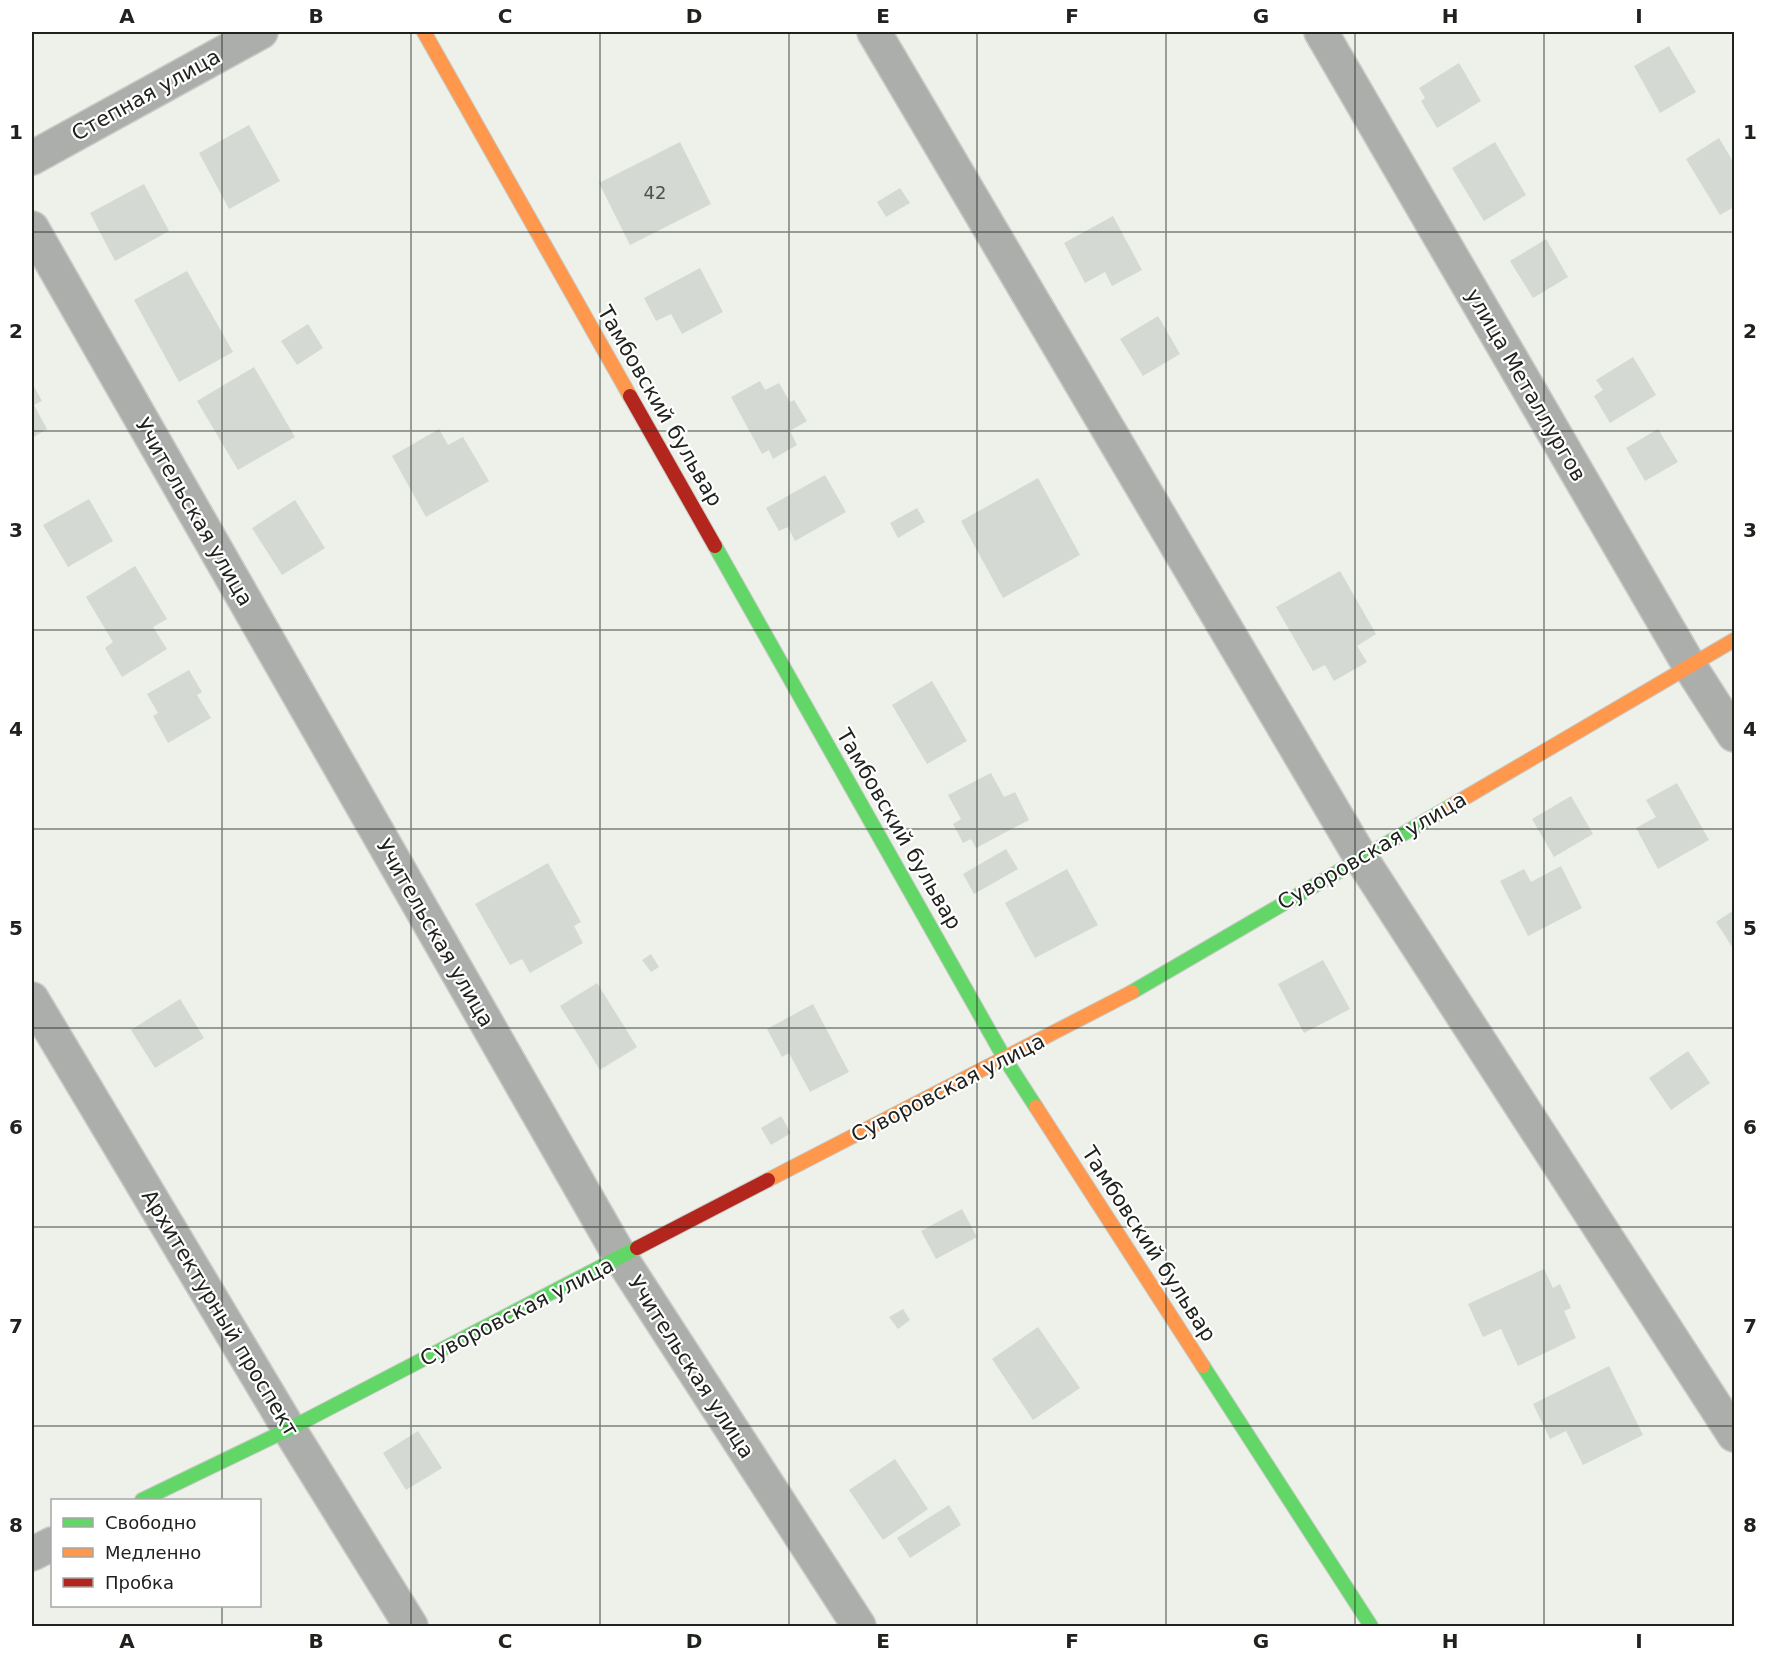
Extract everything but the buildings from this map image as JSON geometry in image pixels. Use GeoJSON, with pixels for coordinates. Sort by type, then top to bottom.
{"type":"FeatureCollection","features":[{"type":"Feature","properties":{"kind":"street","name":"Степная улица"},"geometry":{"type":"LineString","coordinates":[[32,158],[261,32]]}},
{"type":"Feature","properties":{"kind":"street","name":"Тамбовский бульвар"},"geometry":{"type":"LineString","coordinates":[[424,32],[1005,1059],[1371,1626]]}},
{"type":"Feature","properties":{"kind":"street"},"geometry":{"type":"LineString","coordinates":[[874,32],[1361,858],[1734,1435]]}},
{"type":"Feature","properties":{"kind":"street","name":"улица Металлургов"},"geometry":{"type":"LineString","coordinates":[[1321,32],[1689,665],[1734,735]]}},
{"type":"Feature","properties":{"kind":"street","name":"Учительская улица"},"geometry":{"type":"LineString","coordinates":[[32,228],[621,1258],[858,1626]]}},
{"type":"Feature","properties":{"kind":"street","name":"Суворовская улица"},"geometry":{"type":"LineString","coordinates":[[144,1499],[289,1430],[1143,986],[1734,640]]}},
{"type":"Feature","properties":{"kind":"street","name":"Архитектурный проспект"},"geometry":{"type":"LineString","coordinates":[[32,999],[289,1430],[411,1626]]}},
{"type":"Feature","properties":{"kind":"street"},"geometry":{"type":"LineString","coordinates":[[32,1554],[51,1544]]}},
{"type":"Feature","properties":{"kind":"traffic: fast"},"geometry":{"type":"LineString","coordinates":[[715,546],[1005,1059],[1036,1107]]}},
{"type":"Feature","properties":{"kind":"traffic: fast"},"geometry":{"type":"LineString","coordinates":[[1132,992],[1451,806]]}},
{"type":"Feature","properties":{"kind":"traffic: fast"},"geometry":{"type":"LineString","coordinates":[[144,1499],[289,1429],[637,1248]]}},
{"type":"Feature","properties":{"kind":"traffic: fast"},"geometry":{"type":"LineString","coordinates":[[1203,1366],[1371,1626]]}},
{"type":"Feature","properties":{"kind":"traffic: slow"},"geometry":{"type":"LineString","coordinates":[[424,32],[630,396]]}},
{"type":"Feature","properties":{"kind":"traffic: slow"},"geometry":{"type":"LineString","coordinates":[[1451,806],[1734,640]]}},
{"type":"Feature","properties":{"kind":"traffic: slow"},"geometry":{"type":"LineString","coordinates":[[768,1180],[1132,992]]}},
{"type":"Feature","properties":{"kind":"traffic: slow"},"geometry":{"type":"LineString","coordinates":[[1036,1107],[1203,1366]]}},
{"type":"Feature","properties":{"kind":"traffic: jam"},"geometry":{"type":"LineString","coordinates":[[630,396],[715,546]]}},
{"type":"Feature","properties":{"kind":"traffic: jam"},"geometry":{"type":"LineString","coordinates":[[637,1248],[768,1180]]}}]}
